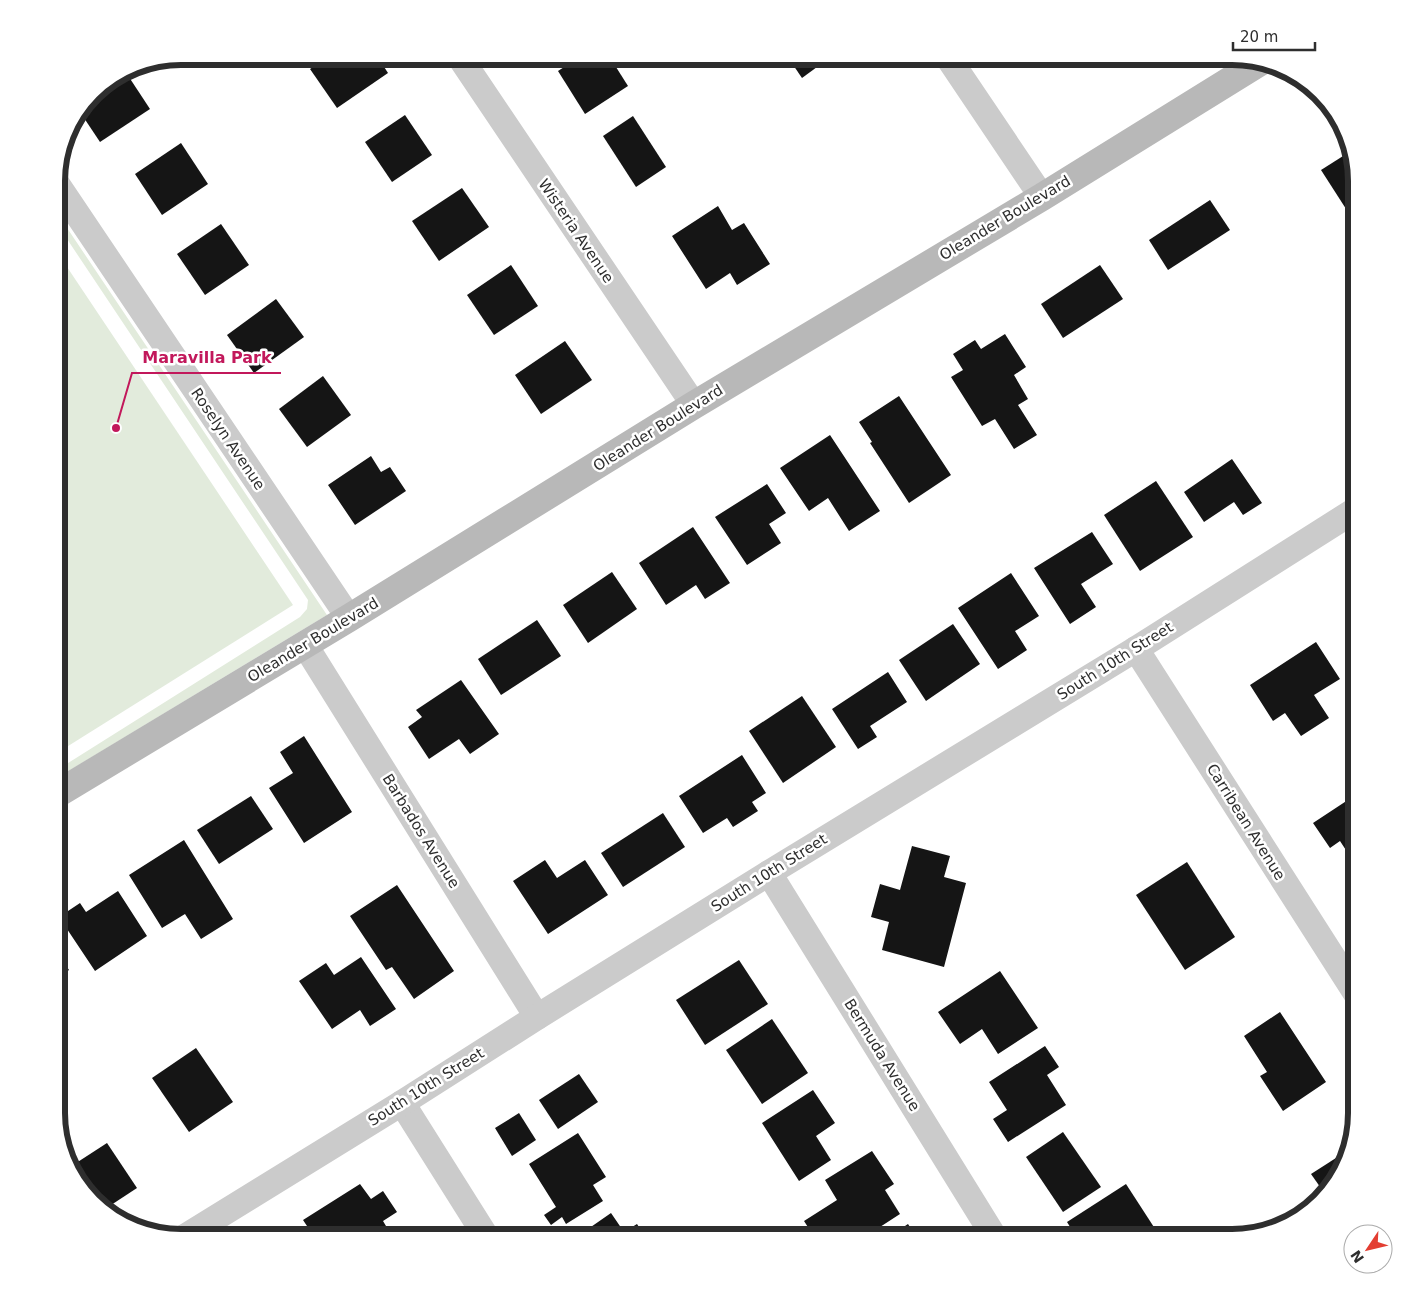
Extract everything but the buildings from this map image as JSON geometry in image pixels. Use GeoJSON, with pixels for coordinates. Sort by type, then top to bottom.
{"type":"FeatureCollection","features":[{"type":"Feature","properties":{"kind":"main road","name":"Oleander Boulevard"},"geometry":{"type":"LineString","coordinates":[[65,789],[349,618],[694,405],[1042,197],[1252,67]]}},
{"type":"Feature","properties":{"kind":"street","name":"Wisteria Avenue"},"geometry":{"type":"LineString","coordinates":[[465,65],[694,405]]}},
{"type":"Feature","properties":{"kind":"street"},"geometry":{"type":"LineString","coordinates":[[953,65],[1042,197]]}},
{"type":"Feature","properties":{"kind":"street","name":"Roselyn Avenue"},"geometry":{"type":"LineString","coordinates":[[65,197],[349,618]]}},
{"type":"Feature","properties":{"kind":"street","name":"South 10th Street"},"geometry":{"type":"LineString","coordinates":[[198,1229],[402,1103],[537,1016],[1136,648],[1348,515]]}},
{"type":"Feature","properties":{"kind":"street","name":"Barbados Avenue"},"geometry":{"type":"LineString","coordinates":[[306,644],[537,1016]]}},
{"type":"Feature","properties":{"kind":"street","name":"Carribean Avenue"},"geometry":{"type":"LineString","coordinates":[[1136,648],[1348,981]]}},
{"type":"Feature","properties":{"kind":"street","name":"Bermuda Avenue"},"geometry":{"type":"LineString","coordinates":[[769,873],[988,1229]]}},
{"type":"Feature","properties":{"kind":"street"},"geometry":{"type":"LineString","coordinates":[[402,1103],[481,1229]]}},
{"type":"Feature","properties":{"kind":"green space"},"geometry":{"type":"Polygon","coordinates":[[[65,225],[327,615],[65,773],[65,765],[300,617],[307,609],[308,600],[65,236],[65,225]]]}},
{"type":"Feature","properties":{"kind":"green space"},"geometry":{"type":"Polygon","coordinates":[[[65,264],[293,605],[65,748],[65,264]]]}},
{"type":"Feature","properties":{"kind":"place","name":"Maravilla Park"},"geometry":{"type":"Point","coordinates":[116,428]}}]}
